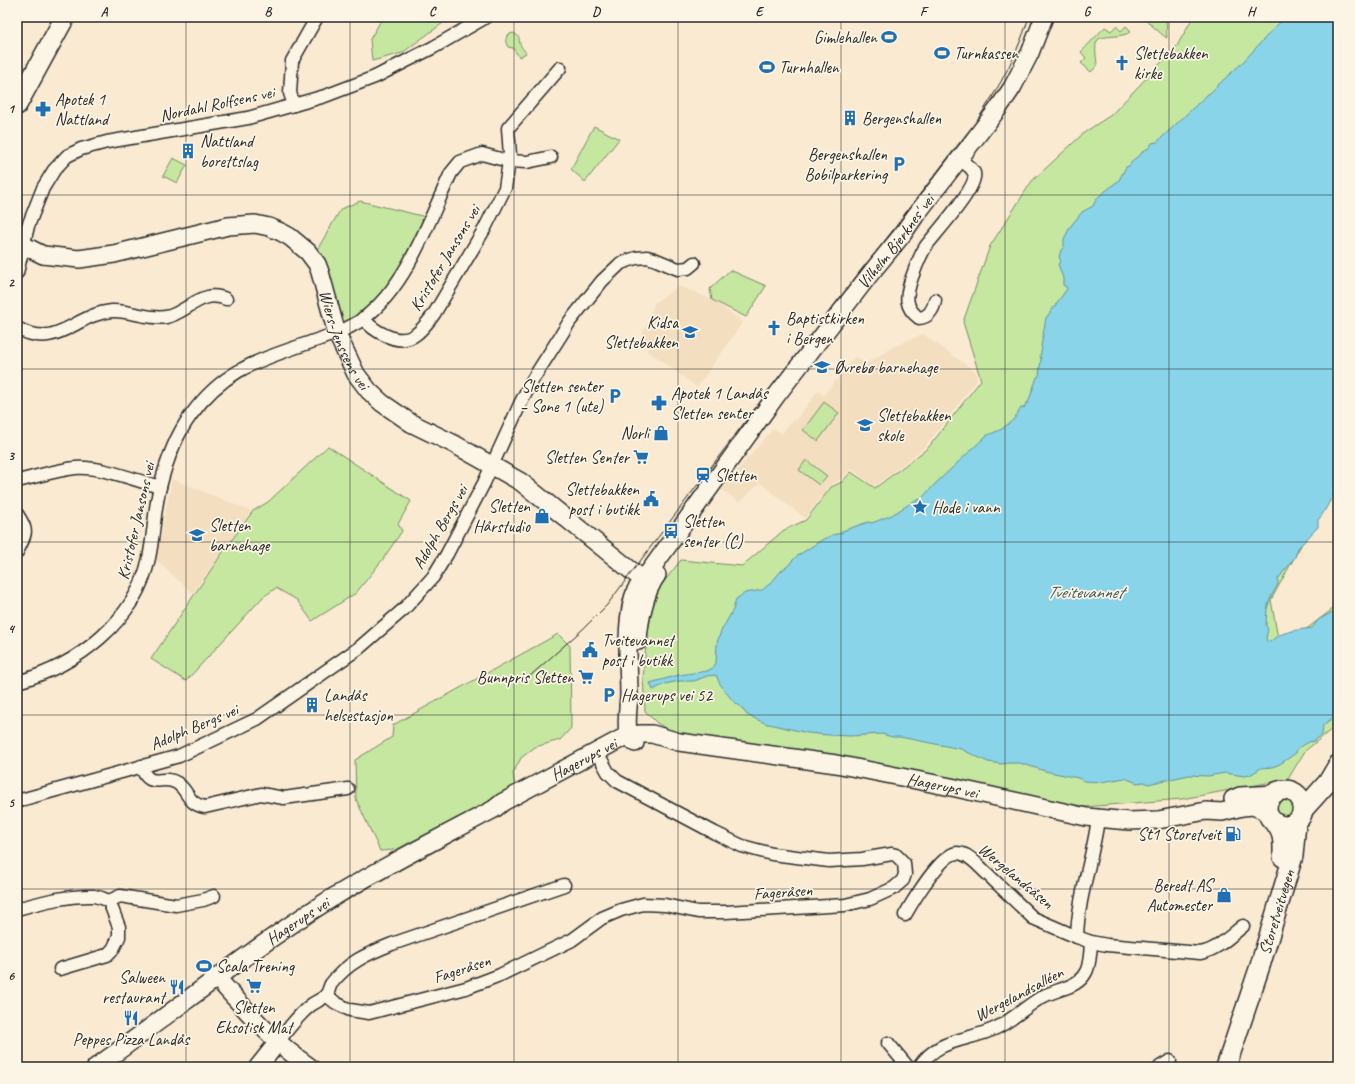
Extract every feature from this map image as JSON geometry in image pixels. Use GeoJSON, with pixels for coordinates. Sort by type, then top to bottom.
{"type":"FeatureCollection","features":[{"type":"Feature","properties":{"kind":"main road"},"geometry":{"type":"LineString","coordinates":[[17,105],[65,17]]}},
{"type":"Feature","properties":{"kind":"main road","name":"Vilhelm Bjerknes' vei"},"geometry":{"type":"LineString","coordinates":[[636,738],[627,721],[630,615],[632,599],[647,582],[690,516],[776,396],[902,235],[958,159],[990,120],[1012,88],[1030,53],[1044,17]]}},
{"type":"Feature","properties":{"kind":"main road","name":"Wiers-Jenssens vei"},"geometry":{"type":"LineString","coordinates":[[20,244],[43,255],[79,259],[114,254],[228,226],[255,224],[269,227],[290,237],[314,259],[320,272],[336,334],[356,374],[362,383],[382,403],[411,423],[454,444],[521,482],[647,582]]}},
{"type":"Feature","properties":{"kind":"main road","name":"Hagerups vei"},"geometry":{"type":"LineString","coordinates":[[96,1067],[144,1033],[216,977],[332,898],[364,879],[494,809],[503,802],[599,756],[623,749],[636,738],[679,742],[836,764],[1098,819],[1129,821],[1158,820],[1206,812],[1222,812],[1248,806],[1253,806],[1272,818]]}},
{"type":"Feature","properties":{"kind":"main road"},"geometry":{"type":"LineString","coordinates":[[1337,766],[1328,782],[1299,817],[1286,826],[1272,818],[1269,802],[1281,792],[1300,790],[1308,787],[1337,766]]}},
{"type":"Feature","properties":{"kind":"main road"},"geometry":{"type":"LineString","coordinates":[[1281,792],[1298,796],[1302,806],[1299,817]]}},
{"type":"Feature","properties":{"kind":"main road","name":"Hagerups vei"},"geometry":{"type":"LineString","coordinates":[[1206,812],[1219,804],[1240,796],[1281,792]]}},
{"type":"Feature","properties":{"kind":"main road","name":"Storetveitvegen"},"geometry":{"type":"LineString","coordinates":[[1226,1067],[1260,966],[1293,856],[1299,817]]}},
{"type":"Feature","properties":{"kind":"main road","name":"Storetveitvegen"},"geometry":{"type":"LineString","coordinates":[[1248,1000],[1253,970],[1283,858],[1283,841],[1280,830],[1272,818]]}},
{"type":"Feature","properties":{"kind":"main road"},"geometry":{"type":"LineString","coordinates":[[216,977],[265,1030],[298,1059],[310,1067]]}},
{"type":"Feature","properties":{"kind":"main road"},"geometry":{"type":"LineString","coordinates":[[258,1067],[278,1042]]}},
{"type":"Feature","properties":{"kind":"street"},"geometry":{"type":"LineString","coordinates":[[294,105],[290,93],[292,61],[317,17]]}},
{"type":"Feature","properties":{"kind":"street","name":"Nordahl Rolfsens vei"},"geometry":{"type":"LineString","coordinates":[[17,273],[21,260],[20,244],[48,178],[61,161],[75,152],[93,145],[107,142],[248,118],[325,96],[375,77],[434,47],[486,17]]}},
{"type":"Feature","properties":{"kind":"street","name":"Kristofer Jansons vei"},"geometry":{"type":"LineString","coordinates":[[363,318],[373,329],[378,332],[392,339],[400,340],[412,337],[434,314],[480,236],[496,207],[507,182],[508,161],[510,155],[508,128],[560,68]]}},
{"type":"Feature","properties":{"kind":"street","name":"Kristofer Jansons vei"},"geometry":{"type":"LineString","coordinates":[[17,682],[47,671],[79,654],[102,636],[129,606],[141,583],[149,558],[160,487],[168,461],[181,430],[199,403],[218,385],[244,367],[336,334],[363,318],[375,308],[397,283],[412,257],[451,173],[460,162],[482,154],[508,161],[527,162],[552,157]]}},
{"type":"Feature","properties":{"kind":"street","name":"Vilhelm Bjerknes' vei"},"geometry":{"type":"LineString","coordinates":[[935,300],[931,311],[923,318],[918,318],[910,310],[907,300],[911,281],[925,248],[963,199],[974,181],[974,173],[958,159]]}},
{"type":"Feature","properties":{"kind":"street","name":"Adolph Bergs vei"},"geometry":{"type":"LineString","coordinates":[[17,801],[179,756],[257,719],[359,648],[404,610],[433,577],[447,554],[492,466],[521,402],[537,373],[570,321],[608,274],[621,264],[636,258],[646,257],[654,259],[678,269],[688,268],[694,263]]}},
{"type":"Feature","properties":{"kind":"street"},"geometry":{"type":"LineString","coordinates":[[17,328],[30,334],[47,336],[103,313],[113,311],[145,317],[168,317],[208,297],[215,296],[226,299]]}},
{"type":"Feature","properties":{"kind":"street"},"geometry":{"type":"LineString","coordinates":[[17,482],[65,470],[85,468],[127,477],[160,487]]}},
{"type":"Feature","properties":{"kind":"street"},"geometry":{"type":"LineString","coordinates":[[17,514],[24,524],[26,533],[17,552]]}},
{"type":"Feature","properties":{"kind":"street","name":"Fageråsen"},"geometry":{"type":"LineString","coordinates":[[326,995],[336,1003],[350,1010],[369,1013],[466,988],[500,975],[572,940],[602,918],[621,910],[643,904],[664,905],[698,912],[726,912],[845,905],[870,899],[894,888],[902,880],[905,874],[904,863],[896,855],[892,854],[862,860],[829,861],[772,854],[742,846],[617,781],[608,772],[599,756]]}},
{"type":"Feature","properties":{"kind":"street","name":"Adolph Bergs vei"},"geometry":{"type":"LineString","coordinates":[[141,766],[147,779],[177,782],[192,802],[205,807],[261,794],[284,798],[348,790]]}},
{"type":"Feature","properties":{"kind":"street"},"geometry":{"type":"LineString","coordinates":[[1077,937],[1078,920],[1094,847],[1098,819]]}},
{"type":"Feature","properties":{"kind":"street","name":"Wergelandsåsen"},"geometry":{"type":"LineString","coordinates":[[905,915],[921,889],[940,865],[946,858],[956,853],[966,855],[976,863],[1033,918],[1091,942],[1107,945],[1200,953],[1208,952],[1216,948],[1243,926]]}},
{"type":"Feature","properties":{"kind":"street"},"geometry":{"type":"LineString","coordinates":[[278,1042],[287,1029],[310,1006],[326,995],[337,976],[364,955],[564,885]]}},
{"type":"Feature","properties":{"kind":"street"},"geometry":{"type":"LineString","coordinates":[[17,909],[67,898],[96,896],[109,901],[120,896],[176,905],[203,900],[214,896]]}},
{"type":"Feature","properties":{"kind":"street"},"geometry":{"type":"LineString","coordinates":[[60,969],[107,955],[113,949],[119,937],[119,927],[109,901]]}},
{"type":"Feature","properties":{"kind":"street","name":"Wergelandsalléen"},"geometry":{"type":"LineString","coordinates":[[919,1067],[929,1054],[943,1045],[996,1029],[1042,997],[1076,983],[1081,979],[1089,967],[1091,942]]}},
{"type":"Feature","properties":{"kind":"street"},"geometry":{"type":"LineString","coordinates":[[888,1043],[908,1067]]}},
{"type":"Feature","properties":{"kind":"shaded area","name":"Kidsa Slettebakken"},"geometry":{"type":"Polygon","coordinates":[[[680,286],[712,300],[743,322],[697,387],[647,350],[641,337],[651,316],[654,303],[680,286]]]}},
{"type":"Feature","properties":{"kind":"shaded area","name":"Slettebakken skole"},"geometry":{"type":"Polygon","coordinates":[[[923,334],[976,372],[977,380],[924,448],[875,486],[851,469],[841,479],[830,485],[805,518],[760,483],[739,502],[721,489],[774,428],[782,434],[793,420],[795,421],[818,391],[824,395],[855,356],[866,364],[891,348],[923,334]]]}},
{"type":"Feature","properties":{"kind":"shaded area","name":"Sletten barnehage"},"geometry":{"type":"Polygon","coordinates":[[[172,479],[251,511],[193,593],[156,560],[172,479]]]}},
{"type":"Feature","properties":{"kind":"green space"},"geometry":{"type":"Polygon","coordinates":[[[383,17],[451,17],[402,53],[372,61],[370,39],[383,17]]]}},
{"type":"Feature","properties":{"kind":"green space"},"geometry":{"type":"Polygon","coordinates":[[[1142,17],[1166,17],[1167,38],[1164,36],[1142,17]]]}},
{"type":"Feature","properties":{"kind":"green space","name":"Tveitevannet"},"geometry":{"type":"Polygon","coordinates":[[[1193,17],[1338,17],[1338,478],[1271,600],[1280,649],[1338,605],[1338,724],[1305,751],[1288,779],[1182,799],[1084,807],[864,764],[672,732],[657,723],[645,711],[643,678],[648,623],[658,589],[681,560],[742,566],[784,530],[806,520],[831,487],[842,482],[851,472],[875,488],[928,448],[981,380],[963,322],[990,246],[1032,181],[1085,132],[1111,115],[1177,46],[1193,17]]]}},
{"type":"Feature","properties":{"kind":"green space"},"geometry":{"type":"Polygon","coordinates":[[[1116,26],[1121,31],[1126,26],[1131,31],[1123,35],[1102,38],[1097,41],[1097,66],[1091,72],[1081,63],[1086,58],[1081,52],[1105,27],[1111,31],[1116,26]]]}},
{"type":"Feature","properties":{"kind":"green space"},"geometry":{"type":"Polygon","coordinates":[[[513,33],[518,36],[520,45],[526,53],[519,57],[513,48],[508,47],[506,42],[508,35],[513,33]]]}},
{"type":"Feature","properties":{"kind":"green space"},"geometry":{"type":"Polygon","coordinates":[[[594,126],[619,139],[585,182],[571,169],[594,126]]]}},
{"type":"Feature","properties":{"kind":"green space"},"geometry":{"type":"Polygon","coordinates":[[[173,158],[187,165],[177,183],[163,176],[173,158]]]}},
{"type":"Feature","properties":{"kind":"green space"},"geometry":{"type":"Polygon","coordinates":[[[360,201],[426,217],[403,265],[389,287],[364,313],[340,329],[314,255],[341,209],[360,201]]]}},
{"type":"Feature","properties":{"kind":"green space"},"geometry":{"type":"Polygon","coordinates":[[[730,270],[766,286],[746,317],[712,300],[710,289],[730,270]]]}},
{"type":"Feature","properties":{"kind":"green space"},"geometry":{"type":"Polygon","coordinates":[[[824,402],[839,413],[818,441],[803,430],[824,402]]]}},
{"type":"Feature","properties":{"kind":"green space"},"geometry":{"type":"Polygon","coordinates":[[[328,446],[411,501],[398,524],[402,531],[383,559],[356,593],[312,621],[297,600],[276,588],[263,597],[186,681],[151,659],[223,552],[253,511],[268,502],[328,446]]]}},
{"type":"Feature","properties":{"kind":"green space"},"geometry":{"type":"Polygon","coordinates":[[[806,460],[827,476],[819,485],[799,470],[806,460]]]}},
{"type":"Feature","properties":{"kind":"green space"},"geometry":{"type":"Polygon","coordinates":[[[558,634],[570,646],[571,728],[560,740],[535,747],[521,758],[513,773],[515,788],[395,850],[380,851],[356,799],[355,760],[392,737],[393,725],[558,634]]]}},
{"type":"Feature","properties":{"kind":"green space"},"geometry":{"type":"Polygon","coordinates":[[[1285,799],[1291,802],[1294,808],[1291,814],[1285,817],[1279,814],[1276,808],[1279,802],[1285,799]]]}},
{"type":"Feature","properties":{"kind":"water","name":"Tveitevannet"},"geometry":{"type":"Polygon","coordinates":[[[1287,17],[1338,17],[1338,490],[1333,495],[1318,520],[1318,527],[1298,548],[1295,557],[1278,579],[1278,584],[1270,599],[1267,609],[1266,625],[1268,630],[1266,638],[1267,641],[1270,642],[1274,638],[1284,633],[1312,628],[1318,620],[1338,609],[1338,714],[1323,725],[1322,735],[1314,741],[1309,742],[1297,749],[1296,753],[1280,764],[1272,767],[1261,768],[1250,775],[1244,776],[1225,773],[1208,776],[1189,775],[1148,784],[1144,782],[1137,783],[1125,778],[1101,782],[1084,781],[1078,778],[1045,771],[1020,763],[1002,764],[988,762],[961,749],[900,737],[892,737],[882,734],[850,736],[828,735],[808,733],[767,724],[747,715],[741,707],[732,700],[720,684],[716,675],[707,676],[694,681],[679,681],[665,684],[653,690],[650,683],[679,675],[707,671],[713,668],[716,663],[717,643],[721,631],[733,610],[736,599],[745,593],[762,590],[771,583],[797,556],[825,538],[892,515],[914,501],[921,499],[986,436],[1002,429],[1014,419],[1021,408],[1024,408],[1026,403],[1028,403],[1037,377],[1039,376],[1041,346],[1046,318],[1067,289],[1063,285],[1063,278],[1058,264],[1061,261],[1059,258],[1061,250],[1064,247],[1064,239],[1070,227],[1082,212],[1093,206],[1097,198],[1119,180],[1126,167],[1129,166],[1133,160],[1149,148],[1152,143],[1157,142],[1210,93],[1242,63],[1276,26],[1287,17]]]}},
{"type":"Feature","properties":{"kind":"tram line"},"geometry":{"type":"LineString","coordinates":[[530,676],[583,629],[607,605],[775,382],[963,140],[1001,81],[1017,50],[1029,17]]}},
{"type":"Feature","properties":{"kind":"place","name":"Gimlehallen"},"geometry":{"type":"Point","coordinates":[889,37]}},
{"type":"Feature","properties":{"kind":"place","name":"Turnkassen"},"geometry":{"type":"Point","coordinates":[942,53]}},
{"type":"Feature","properties":{"kind":"place","name":"Slettebakken kirke"},"geometry":{"type":"Point","coordinates":[1122,63]}},
{"type":"Feature","properties":{"kind":"place","name":"Turnhallen"},"geometry":{"type":"Point","coordinates":[767,67]}},
{"type":"Feature","properties":{"kind":"place","name":"Apotek 1 Nattland"},"geometry":{"type":"Point","coordinates":[43,109]}},
{"type":"Feature","properties":{"kind":"place","name":"Bergenshallen"},"geometry":{"type":"Point","coordinates":[850,118]}},
{"type":"Feature","properties":{"kind":"place","name":"Nattland borettslag"},"geometry":{"type":"Point","coordinates":[188,151]}},
{"type":"Feature","properties":{"kind":"place","name":"Bergenshallen Bobilparkering"},"geometry":{"type":"Point","coordinates":[899,164]}},
{"type":"Feature","properties":{"kind":"place","name":"Baptistkirken i Bergen"},"geometry":{"type":"Point","coordinates":[774,328]}},
{"type":"Feature","properties":{"kind":"place","name":"Kidsa Slettebakken"},"geometry":{"type":"Point","coordinates":[690,332]}},
{"type":"Feature","properties":{"kind":"place","name":"Øvrebø barnehage"},"geometry":{"type":"Point","coordinates":[822,367]}},
{"type":"Feature","properties":{"kind":"place","name":"Sletten senter – Sone 1 (ute)"},"geometry":{"type":"Point","coordinates":[615,396]}},
{"type":"Feature","properties":{"kind":"place","name":"Apotek 1 Landås Sletten senter"},"geometry":{"type":"Point","coordinates":[659,403]}},
{"type":"Feature","properties":{"kind":"place","name":"Slettebakken skole"},"geometry":{"type":"Point","coordinates":[865,425]}},
{"type":"Feature","properties":{"kind":"place","name":"Norli"},"geometry":{"type":"Point","coordinates":[661,433]}},
{"type":"Feature","properties":{"kind":"place","name":"Sletten Senter"},"geometry":{"type":"Point","coordinates":[641,457]}},
{"type":"Feature","properties":{"kind":"place","name":"Sletten"},"geometry":{"type":"Point","coordinates":[703,475]}},
{"type":"Feature","properties":{"kind":"place","name":"Slettebakken post i butikk"},"geometry":{"type":"Point","coordinates":[651,499]}},
{"type":"Feature","properties":{"kind":"place","name":"Hode i vann"},"geometry":{"type":"Point","coordinates":[920,507]}},
{"type":"Feature","properties":{"kind":"place","name":"Sletten Hårstudio"},"geometry":{"type":"Point","coordinates":[542,516]}},
{"type":"Feature","properties":{"kind":"place","name":"Sletten senter (C)"},"geometry":{"type":"Point","coordinates":[671,531]}},
{"type":"Feature","properties":{"kind":"place","name":"Sletten barnehage"},"geometry":{"type":"Point","coordinates":[197,535]}},
{"type":"Feature","properties":{"kind":"place","name":"Tveitevannet post i butikk"},"geometry":{"type":"Point","coordinates":[590,650]}},
{"type":"Feature","properties":{"kind":"place","name":"Bunnpris Sletten"},"geometry":{"type":"Point","coordinates":[586,677]}},
{"type":"Feature","properties":{"kind":"place","name":"Hagerups vei 52"},"geometry":{"type":"Point","coordinates":[609,695]}},
{"type":"Feature","properties":{"kind":"place","name":"Landås helsestasjon"},"geometry":{"type":"Point","coordinates":[312,705]}},
{"type":"Feature","properties":{"kind":"place","name":"St1 Storetveit"},"geometry":{"type":"Point","coordinates":[1233,834]}},
{"type":"Feature","properties":{"kind":"place","name":"Beredt AS Automester"},"geometry":{"type":"Point","coordinates":[1224,895]}},
{"type":"Feature","properties":{"kind":"place","name":"Scala Trening"},"geometry":{"type":"Point","coordinates":[204,966]}},
{"type":"Feature","properties":{"kind":"place","name":"Sletten Eksotisk Mat"},"geometry":{"type":"Point","coordinates":[254,986]}},
{"type":"Feature","properties":{"kind":"place","name":"Salween restaurant"},"geometry":{"type":"Point","coordinates":[177,987]}},
{"type":"Feature","properties":{"kind":"place","name":"Peppes Pizza Landås"},"geometry":{"type":"Point","coordinates":[131,1018]}}]}
